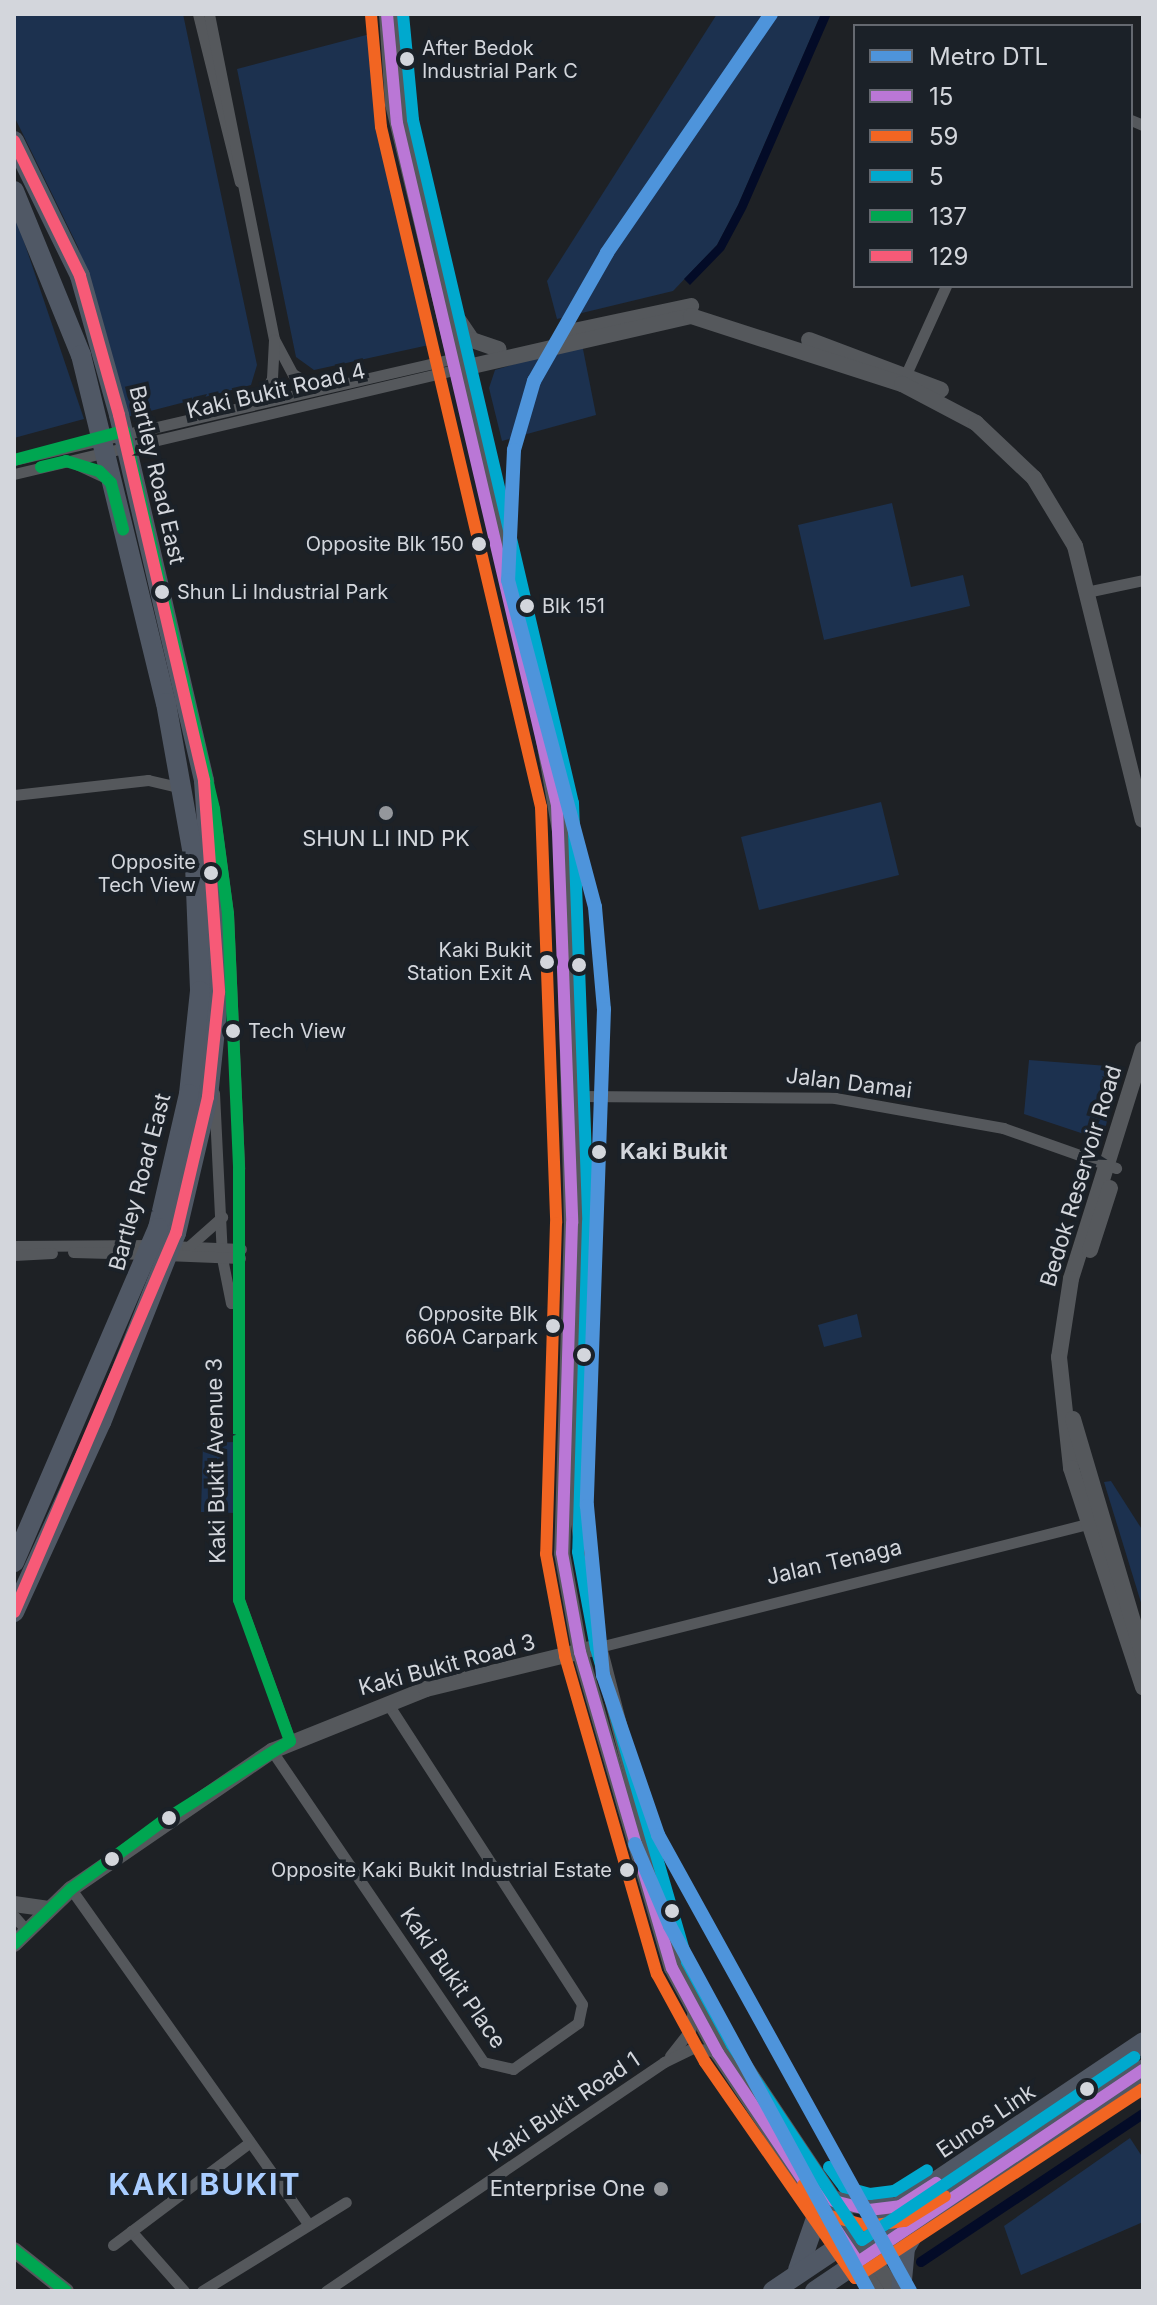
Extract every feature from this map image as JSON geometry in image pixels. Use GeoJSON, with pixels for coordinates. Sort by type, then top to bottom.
{"type":"FeatureCollection","features":[{"type":"Feature","properties":{"kind":"highway","name":"Bartley Road East"},"geometry":{"type":"LineString","coordinates":[[14,141],[93,314],[201,767],[214,864],[219,992],[194,1165],[158,1287],[14,1562]]}},
{"type":"Feature","properties":{"kind":"highway","name":"Bartley Road East"},"geometry":{"type":"LineString","coordinates":[[14,191],[60,292],[84,368],[185,785],[200,929],[196,1043],[176,1160],[140,1281],[92,1417],[14,1612]]}},
{"type":"Feature","properties":{"kind":"highway","name":"Eunos Link"},"geometry":{"type":"LineString","coordinates":[[773,2291],[1143,2042]]}},
{"type":"Feature","properties":{"kind":"highway"},"geometry":{"type":"LineString","coordinates":[[815,2291],[1143,2070]]}},
{"type":"Feature","properties":{"kind":"highway"},"geometry":{"type":"LineString","coordinates":[[793,2277],[808,2255],[827,2204],[869,2210],[900,2206]]}},
{"type":"Feature","properties":{"kind":"highway"},"geometry":{"type":"LineString","coordinates":[[901,2291],[905,2248],[923,2220]]}},
{"type":"Feature","properties":{"kind":"main road"},"geometry":{"type":"LineString","coordinates":[[387,14],[393,104],[568,797],[575,1096],[578,1518],[599,1647],[655,1871],[698,1996],[827,2204]]}},
{"type":"Feature","properties":{"kind":"main road"},"geometry":{"type":"LineString","coordinates":[[398,14],[405,100],[452,309],[458,364]]}},
{"type":"Feature","properties":{"kind":"main road"},"geometry":{"type":"LineString","coordinates":[[458,364],[498,349],[686,306],[904,378],[1017,444],[1066,507],[1095,590],[1143,774]]}},
{"type":"Feature","properties":{"kind":"main road"},"geometry":{"type":"LineString","coordinates":[[452,309],[472,340],[498,349]]}},
{"type":"Feature","properties":{"kind":"main road"},"geometry":{"type":"LineString","coordinates":[[458,364],[691,316],[904,378]]}},
{"type":"Feature","properties":{"kind":"main road"},"geometry":{"type":"LineString","coordinates":[[1095,590],[1143,820]]}},
{"type":"Feature","properties":{"kind":"main road","name":"Bedok Reservoir Road"},"geometry":{"type":"LineString","coordinates":[[1143,1049],[1080,1281],[1070,1358],[1075,1437],[1094,1523],[1143,1687]]}},
{"type":"Feature","properties":{"kind":"main road","name":"Bedok Reservoir Road"},"geometry":{"type":"LineString","coordinates":[[1111,1166],[1143,1088]]}},
{"type":"Feature","properties":{"kind":"main road"},"geometry":{"type":"LineString","coordinates":[[575,1096],[562,1553],[580,1652],[655,1919],[693,2009],[718,2053],[864,2258],[895,2291]]}},
{"type":"Feature","properties":{"kind":"main road","name":"Bedok Reservoir Road"},"geometry":{"type":"LineString","coordinates":[[1094,1523],[1143,1655]]}},
{"type":"Feature","properties":{"kind":"main road","name":"Jalan Tenaga"},"geometry":{"type":"LineString","coordinates":[[580,1652],[599,1647]]}},
{"type":"Feature","properties":{"kind":"main road","name":"Kaki Bukit Road 3"},"geometry":{"type":"LineString","coordinates":[[14,1944],[71,1889],[290,1741],[387,1702],[580,1652]]}},
{"type":"Feature","properties":{"kind":"main road"},"geometry":{"type":"LineString","coordinates":[[14,1904],[49,1909]]}},
{"type":"Feature","properties":{"kind":"main road"},"geometry":{"type":"LineString","coordinates":[[14,2250],[66,2291]]}},
{"type":"Feature","properties":{"kind":"main road"},"geometry":{"type":"LineString","coordinates":[[864,2258],[876,2291]]}},
{"type":"Feature","properties":{"kind":"street"},"geometry":{"type":"LineString","coordinates":[[198,14],[242,186]]}},
{"type":"Feature","properties":{"kind":"street"},"geometry":{"type":"LineString","coordinates":[[209,14],[274,339],[272,378],[261,401]]}},
{"type":"Feature","properties":{"kind":"street"},"geometry":{"type":"LineString","coordinates":[[904,378],[945,288]]}},
{"type":"Feature","properties":{"kind":"street"},"geometry":{"type":"LineString","coordinates":[[274,339],[293,374],[315,387]]}},
{"type":"Feature","properties":{"kind":"street","name":"Kaki Bukit Road 4"},"geometry":{"type":"LineString","coordinates":[[14,460],[315,387],[458,364]]}},
{"type":"Feature","properties":{"kind":"street","name":"Kaki Bukit Road 4"},"geometry":{"type":"LineString","coordinates":[[14,474],[458,364]]}},
{"type":"Feature","properties":{"kind":"street","name":"Kaki Bukit Avenue 3"},"geometry":{"type":"LineString","coordinates":[[124,431],[214,809],[228,914],[240,1253],[234,1315],[240,1609],[290,1741]]}},
{"type":"Feature","properties":{"kind":"street","name":"Kaki Bukit Avenue 3"},"geometry":{"type":"LineString","coordinates":[[100,438],[189,789],[222,1217],[222,1253],[234,1315]]}},
{"type":"Feature","properties":{"kind":"street"},"geometry":{"type":"LineString","coordinates":[[66,461],[92,467],[111,483]]}},
{"type":"Feature","properties":{"kind":"street"},"geometry":{"type":"LineString","coordinates":[[1095,590],[1143,580]]}},
{"type":"Feature","properties":{"kind":"street"},"geometry":{"type":"LineString","coordinates":[[148,780],[182,755]]}},
{"type":"Feature","properties":{"kind":"street"},"geometry":{"type":"LineString","coordinates":[[14,795],[148,780],[189,789]]}},
{"type":"Feature","properties":{"kind":"street","name":"Jalan Damai"},"geometry":{"type":"LineString","coordinates":[[575,1096],[835,1098],[1003,1128],[1111,1166]]}},
{"type":"Feature","properties":{"kind":"street"},"geometry":{"type":"LineString","coordinates":[[186,1248],[222,1217]]}},
{"type":"Feature","properties":{"kind":"street"},"geometry":{"type":"LineString","coordinates":[[14,1246],[186,1248],[222,1253]]}},
{"type":"Feature","properties":{"kind":"street"},"geometry":{"type":"LineString","coordinates":[[14,1255],[240,1253]]}},
{"type":"Feature","properties":{"kind":"street","name":"Jalan Tenaga"},"geometry":{"type":"LineString","coordinates":[[599,1647],[1094,1523]]}},
{"type":"Feature","properties":{"kind":"street","name":"Kaki Bukit Place"},"geometry":{"type":"LineString","coordinates":[[272,1751],[483,2062],[513,2069],[578,2023],[582,2004],[387,1702]]}},
{"type":"Feature","properties":{"kind":"street"},"geometry":{"type":"LineString","coordinates":[[71,1889],[308,2224]]}},
{"type":"Feature","properties":{"kind":"street"},"geometry":{"type":"LineString","coordinates":[[14,1916],[26,1930]]}},
{"type":"Feature","properties":{"kind":"street","name":"Kaki Bukit Road 1"},"geometry":{"type":"LineString","coordinates":[[664,2062],[690,2030],[693,2009]]}},
{"type":"Feature","properties":{"kind":"street","name":"Kaki Bukit Road 1"},"geometry":{"type":"LineString","coordinates":[[326,2291],[664,2062],[693,2048],[718,2053]]}},
{"type":"Feature","properties":{"kind":"street"},"geometry":{"type":"LineString","coordinates":[[113,2245],[250,2142]]}},
{"type":"Feature","properties":{"kind":"street"},"geometry":{"type":"LineString","coordinates":[[202,2291],[346,2202]]}},
{"type":"Feature","properties":{"kind":"street"},"geometry":{"type":"LineString","coordinates":[[131,2231],[184,2291]]}},
{"type":"Feature","properties":{"kind":"shaded area"},"geometry":{"type":"Polygon","coordinates":[[[14,14],[183,14],[257,365],[251,385],[127,417],[78,247],[14,116],[14,14]]]}},
{"type":"Feature","properties":{"kind":"shaded area"},"geometry":{"type":"Polygon","coordinates":[[[717,14],[821,14],[738,205],[717,245],[673,291],[557,319],[547,281],[717,14]]]}},
{"type":"Feature","properties":{"kind":"shaded area"},"geometry":{"type":"Polygon","coordinates":[[[821,14],[831,14],[746,209],[724,250],[690,285],[684,279],[717,245],[738,205],[821,14]]]}},
{"type":"Feature","properties":{"kind":"shaded area"},"geometry":{"type":"Polygon","coordinates":[[[374,33],[381,110],[435,334],[429,345],[314,370],[296,357],[237,69],[374,33]]]}},
{"type":"Feature","properties":{"kind":"shaded area"},"geometry":{"type":"Polygon","coordinates":[[[14,212],[84,419],[14,438],[14,212]]]}},
{"type":"Feature","properties":{"kind":"shaded area"},"geometry":{"type":"Polygon","coordinates":[[[582,344],[596,415],[502,441],[489,388],[495,370],[582,344]]]}},
{"type":"Feature","properties":{"kind":"shaded area"},"geometry":{"type":"Polygon","coordinates":[[[892,503],[911,587],[963,575],[970,606],[824,640],[798,525],[892,503]]]}},
{"type":"Feature","properties":{"kind":"shaded area"},"geometry":{"type":"Polygon","coordinates":[[[881,802],[899,875],[759,910],[741,837],[881,802]]]}},
{"type":"Feature","properties":{"kind":"shaded area"},"geometry":{"type":"Polygon","coordinates":[[[1029,1060],[1121,1067],[1105,1129],[1093,1137],[1024,1114],[1029,1060]]]}},
{"type":"Feature","properties":{"kind":"shaded area"},"geometry":{"type":"Polygon","coordinates":[[[857,1314],[862,1337],[824,1347],[818,1325],[857,1314]]]}},
{"type":"Feature","properties":{"kind":"shaded area"},"geometry":{"type":"Polygon","coordinates":[[[234,1442],[235,1513],[201,1512],[203,1443],[234,1442]]]}},
{"type":"Feature","properties":{"kind":"shaded area"},"geometry":{"type":"Polygon","coordinates":[[[1111,1481],[1143,1531],[1143,1609],[1104,1482],[1111,1481]]]}},
{"type":"Feature","properties":{"kind":"shaded area"},"geometry":{"type":"Polygon","coordinates":[[[1130,2138],[1143,2158],[1143,2222],[1021,2275],[1004,2226],[1130,2138]]]}},
{"type":"Feature","properties":{"kind":"waterway"},"geometry":{"type":"LineString","coordinates":[[921,2262],[1143,2114]]}},
{"type":"Feature","properties":{"kind":"metro line","name":"DTL"},"geometry":{"type":"LineString","coordinates":[[771,14],[607,253],[534,381],[514,450],[508,580],[595,907],[604,1009],[587,1506],[603,1675],[658,1835],[910,2291]]}},
{"type":"Feature","properties":{"kind":"metro line","name":"DTL"},"geometry":{"type":"LineString","coordinates":[[635,1844],[670,1926],[868,2291]]}},
{"type":"Feature","properties":{"kind":"transit line","name":"15"},"geometry":{"type":"LineString","coordinates":[[387,14],[397,123],[557,805],[572,1223],[562,1553],[580,1652],[672,1968],[718,2053],[858,2262],[1143,2070]]}},
{"type":"Feature","properties":{"kind":"transit line","name":"5"},"geometry":{"type":"LineString","coordinates":[[403,14],[413,120],[573,803],[588,1222],[578,1552],[596,1648],[687,1962],[732,2045],[862,2240],[1134,2057]]}},
{"type":"Feature","properties":{"kind":"transit line","name":"59"},"geometry":{"type":"LineString","coordinates":[[371,15],[381,127],[541,807],[556,1223],[546,1554],[565,1656],[657,1974],[705,2062],[855,2278],[1143,2089]]}},
{"type":"Feature","properties":{"kind":"transit line","name":"129"},"geometry":{"type":"LineString","coordinates":[[14,141],[80,276],[119,415],[204,781],[219,992],[208,1097],[176,1233],[14,1612]]}},
{"type":"Feature","properties":{"kind":"transit line","name":"137"},"geometry":{"type":"LineString","coordinates":[[14,460],[124,431],[214,809],[228,914],[239,1169],[239,1600],[290,1741]]}},
{"type":"Feature","properties":{"kind":"transit line","name":"137"},"geometry":{"type":"LineString","coordinates":[[41,467],[66,461],[99,471],[111,483],[123,529]]}},
{"type":"Feature","properties":{"kind":"transit line","name":"137"},"geometry":{"type":"LineString","coordinates":[[14,1944],[71,1889],[163,1821],[290,1741]]}},
{"type":"Feature","properties":{"kind":"transit line","name":"5"},"geometry":{"type":"LineString","coordinates":[[829,2167],[844,2187],[870,2194],[894,2191],[927,2170]]}},
{"type":"Feature","properties":{"kind":"transit line","name":"15"},"geometry":{"type":"LineString","coordinates":[[816,2176],[834,2201],[869,2210],[900,2206],[936,2183]]}},
{"type":"Feature","properties":{"kind":"transit line","name":"59"},"geometry":{"type":"LineString","coordinates":[[803,2185],[826,2215],[868,2226],[905,2221],[945,2196]]}},
{"type":"Feature","properties":{"kind":"transit line","name":"137"},"geometry":{"type":"LineString","coordinates":[[14,2250],[66,2291]]}},
{"type":"Feature","properties":{"kind":"place","name":"After Bedok Industrial Park C"},"geometry":{"type":"Point","coordinates":[407,59]}},
{"type":"Feature","properties":{"kind":"place","name":"Opposite Blk 150"},"geometry":{"type":"Point","coordinates":[479,544]}},
{"type":"Feature","properties":{"kind":"place","name":"Shun Li Industrial Park"},"geometry":{"type":"Point","coordinates":[162,592]}},
{"type":"Feature","properties":{"kind":"place","name":"Blk 151"},"geometry":{"type":"Point","coordinates":[527,606]}},
{"type":"Feature","properties":{"kind":"place","name":"SHUN LI IND PK"},"geometry":{"type":"Point","coordinates":[386,813]}},
{"type":"Feature","properties":{"kind":"place","name":"Opposite Tech View"},"geometry":{"type":"Point","coordinates":[211,873]}},
{"type":"Feature","properties":{"kind":"place","name":"Kaki Bukit Station Exit A"},"geometry":{"type":"Point","coordinates":[547,962]}},
{"type":"Feature","properties":{"kind":"place","name":"Tech View"},"geometry":{"type":"Point","coordinates":[233,1031]}},
{"type":"Feature","properties":{"kind":"place","name":"Kaki Bukit"},"geometry":{"type":"Point","coordinates":[599,1152]}},
{"type":"Feature","properties":{"kind":"place","name":"Opposite Blk 660A Carpark"},"geometry":{"type":"Point","coordinates":[553,1326]}},
{"type":"Feature","properties":{"kind":"place","name":"Opposite Kaki Bukit Industrial Estate"},"geometry":{"type":"Point","coordinates":[627,1870]}},
{"type":"Feature","properties":{"kind":"place","name":"Enterprise One"},"geometry":{"type":"Point","coordinates":[661,2189]}},
{"type":"Feature","properties":{"kind":"district","name":"KAKI BUKIT"},"geometry":{"type":"Point","coordinates":[205,2184]}}]}
